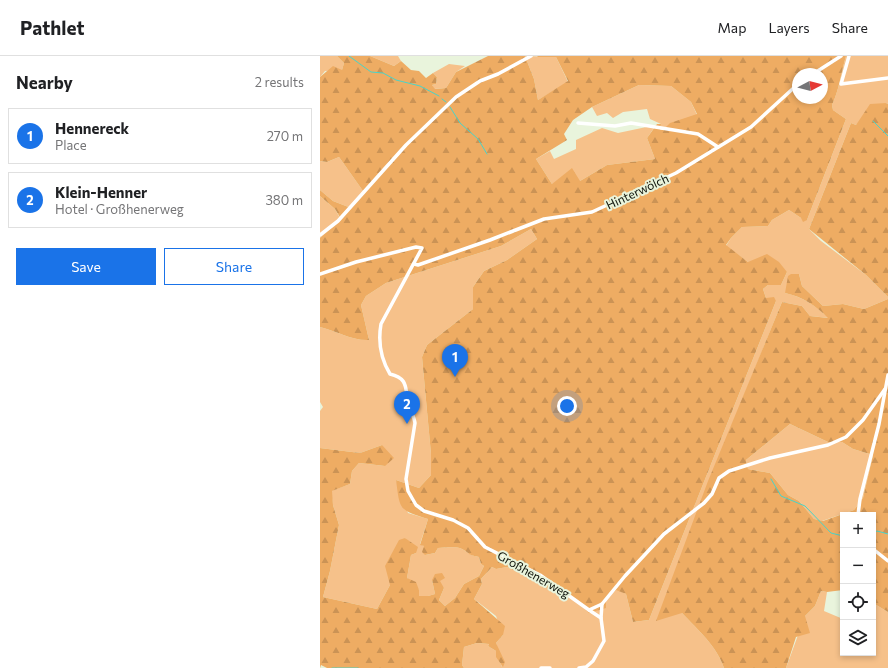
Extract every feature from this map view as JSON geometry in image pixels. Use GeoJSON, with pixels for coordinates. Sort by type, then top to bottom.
{"type":"FeatureCollection","features":[{"type":"Feature","properties":{"kind":"street"},"geometry":{"type":"LineString","coordinates":[[320,235],[338,221],[406,146],[456,98],[480,81],[498,74],[531,56]]}},
{"type":"Feature","properties":{"kind":"street"},"geometry":{"type":"LineString","coordinates":[[822,68],[841,56]]}},
{"type":"Feature","properties":{"kind":"street"},"geometry":{"type":"LineString","coordinates":[[848,56],[841,84],[888,78]]}},
{"type":"Feature","properties":{"kind":"street","name":"Hinterwölch"},"geometry":{"type":"LineString","coordinates":[[414,264],[418,265],[477,245],[544,219],[592,212],[676,173],[751,127],[792,89]]}},
{"type":"Feature","properties":{"kind":"street"},"geometry":{"type":"LineString","coordinates":[[578,123],[616,126],[631,123],[698,134],[718,147]]}},
{"type":"Feature","properties":{"kind":"street","name":"Großhenerweg"},"geometry":{"type":"LineString","coordinates":[[320,274],[356,262],[420,246],[422,250],[381,324],[378,338],[390,374],[399,376],[405,383],[408,403],[414,417],[406,479],[408,492],[416,505],[424,511],[453,520],[468,528],[485,547],[540,575],[601,618]]}},
{"type":"Feature","properties":{"kind":"street"},"geometry":{"type":"LineString","coordinates":[[858,512],[860,499],[879,424],[888,375]]}},
{"type":"Feature","properties":{"kind":"street"},"geometry":{"type":"LineString","coordinates":[[589,610],[602,604],[625,576],[664,534],[704,503],[712,494],[719,478],[736,468],[770,458],[828,445],[846,437],[863,420],[885,389]]}},
{"type":"Feature","properties":{"kind":"street"},"geometry":{"type":"LineString","coordinates":[[876,551],[888,561]]}},
{"type":"Feature","properties":{"kind":"street"},"geometry":{"type":"LineString","coordinates":[[579,668],[586,667],[593,661],[604,641],[601,618],[602,604]]}},
{"type":"Feature","properties":{"kind":"street"},"geometry":{"type":"LineString","coordinates":[[541,668],[550,668]]}},
{"type":"Feature","properties":{"kind":"shaded area"},"geometry":{"type":"Polygon","coordinates":[[[320,56],[337,56],[344,63],[342,70],[325,71],[320,77],[320,56]]]}},
{"type":"Feature","properties":{"kind":"shaded area"},"geometry":{"type":"Polygon","coordinates":[[[370,56],[398,56],[401,61],[394,66],[370,56]]]}},
{"type":"Feature","properties":{"kind":"shaded area"},"geometry":{"type":"Polygon","coordinates":[[[525,56],[556,57],[568,82],[538,100],[534,79],[525,56]]]}},
{"type":"Feature","properties":{"kind":"shaded area"},"geometry":{"type":"Polygon","coordinates":[[[846,56],[888,56],[888,104],[886,103],[856,125],[851,123],[809,229],[821,241],[866,275],[888,297],[888,299],[864,309],[843,304],[823,306],[802,286],[799,274],[785,293],[809,302],[829,318],[810,316],[802,306],[782,302],[725,442],[682,613],[712,645],[724,668],[464,668],[462,665],[464,647],[477,643],[489,644],[488,646],[496,651],[502,667],[496,643],[503,635],[496,616],[474,599],[482,584],[481,579],[492,567],[496,569],[507,567],[539,581],[549,590],[575,600],[606,599],[616,589],[626,594],[633,622],[649,620],[776,301],[766,298],[763,289],[768,285],[781,285],[787,272],[748,262],[726,246],[731,238],[742,227],[768,226],[772,220],[789,210],[807,220],[846,119],[833,110],[832,105],[846,56]]]}},
{"type":"Feature","properties":{"kind":"shaded area"},"geometry":{"type":"Polygon","coordinates":[[[449,64],[465,66],[456,72],[446,88],[434,89],[432,85],[436,84],[437,77],[433,73],[449,64]]]}},
{"type":"Feature","properties":{"kind":"shaded area"},"geometry":{"type":"Polygon","coordinates":[[[639,85],[671,86],[691,102],[697,115],[660,130],[661,124],[650,119],[647,109],[623,112],[613,118],[607,113],[597,116],[592,107],[639,85]]]}},
{"type":"Feature","properties":{"kind":"shaded area"},"geometry":{"type":"Polygon","coordinates":[[[656,125],[647,138],[655,159],[607,165],[580,181],[552,184],[536,159],[550,151],[554,159],[576,149],[576,140],[602,128],[618,133],[656,125]]]}},
{"type":"Feature","properties":{"kind":"shaded area"},"geometry":{"type":"Polygon","coordinates":[[[339,157],[363,191],[351,208],[333,201],[320,190],[320,161],[327,162],[339,157]]]}},
{"type":"Feature","properties":{"kind":"shaded area"},"geometry":{"type":"Polygon","coordinates":[[[320,196],[335,209],[341,220],[320,238],[320,196]]]}},
{"type":"Feature","properties":{"kind":"shaded area"},"geometry":{"type":"Polygon","coordinates":[[[531,229],[537,239],[507,260],[484,271],[473,287],[473,309],[427,345],[422,357],[431,454],[431,475],[419,488],[396,480],[408,513],[428,519],[420,544],[424,546],[425,555],[435,553],[438,548],[453,547],[462,549],[471,555],[479,557],[481,564],[484,566],[479,576],[464,584],[455,598],[445,606],[439,600],[444,588],[432,580],[435,594],[419,596],[419,590],[407,578],[411,555],[416,553],[405,538],[390,585],[377,609],[323,597],[339,525],[333,505],[331,491],[350,484],[352,471],[359,463],[385,466],[382,445],[360,453],[320,448],[320,411],[323,407],[320,402],[320,327],[357,339],[369,340],[361,305],[366,296],[386,283],[501,246],[531,229]]]}},
{"type":"Feature","properties":{"kind":"shaded area"},"geometry":{"type":"Polygon","coordinates":[[[790,424],[828,442],[842,442],[853,449],[873,455],[863,498],[854,510],[840,512],[840,515],[822,521],[814,519],[799,501],[788,495],[770,473],[748,469],[746,460],[790,424]]]}},
{"type":"Feature","properties":{"kind":"shaded area"},"geometry":{"type":"Polygon","coordinates":[[[821,591],[827,592],[824,611],[840,618],[840,656],[876,656],[876,605],[888,612],[888,668],[786,668],[805,616],[815,606],[821,591]]]}},
{"type":"Feature","properties":{"kind":"green space"},"geometry":{"type":"Polygon","coordinates":[[[337,56],[370,56],[394,66],[401,61],[411,70],[419,71],[426,78],[433,73],[437,77],[436,84],[432,85],[435,89],[446,88],[456,72],[488,56],[525,56],[534,79],[538,100],[568,81],[556,57],[537,57],[538,56],[846,56],[832,105],[833,110],[846,119],[807,220],[803,222],[801,218],[789,210],[772,220],[768,226],[742,227],[726,245],[748,262],[767,254],[779,262],[787,272],[781,285],[768,285],[763,289],[766,298],[774,297],[776,301],[649,620],[633,622],[626,594],[616,590],[606,599],[606,608],[589,613],[575,600],[549,590],[539,581],[507,567],[496,569],[492,567],[481,579],[482,584],[474,599],[505,626],[503,635],[496,643],[505,662],[503,667],[496,657],[496,651],[488,646],[489,644],[477,643],[464,647],[462,665],[464,668],[327,668],[321,665],[320,668],[320,448],[360,453],[382,445],[394,458],[385,466],[359,463],[352,471],[350,484],[332,491],[333,505],[339,525],[323,597],[377,609],[390,585],[385,566],[399,540],[405,538],[418,547],[416,553],[411,555],[407,578],[416,582],[419,590],[419,596],[435,594],[432,580],[435,574],[442,573],[445,578],[440,581],[444,588],[439,600],[445,606],[455,598],[464,584],[479,576],[484,566],[481,564],[479,557],[470,555],[462,549],[453,547],[438,548],[435,553],[425,555],[422,552],[424,546],[420,545],[428,519],[411,513],[402,507],[398,497],[396,480],[419,488],[431,475],[431,454],[422,357],[427,345],[473,309],[473,287],[484,271],[507,260],[537,239],[531,229],[501,246],[386,283],[366,296],[361,305],[369,340],[357,339],[320,327],[320,238],[341,219],[335,209],[320,196],[320,190],[333,201],[351,208],[363,191],[339,157],[327,162],[320,161],[320,77],[333,66],[342,70],[344,63],[337,56]],[[639,85],[592,107],[573,120],[564,134],[567,140],[536,159],[552,184],[572,168],[580,181],[607,165],[655,159],[647,138],[657,124],[661,124],[660,130],[663,130],[670,123],[697,114],[691,102],[671,86],[639,85]]]}},
{"type":"Feature","properties":{"kind":"green space"},"geometry":{"type":"Polygon","coordinates":[[[870,104],[888,104],[888,297],[866,275],[809,229],[851,123],[856,125],[870,104]]]}},
{"type":"Feature","properties":{"kind":"green space"},"geometry":{"type":"Polygon","coordinates":[[[791,274],[799,274],[802,286],[823,306],[843,304],[864,309],[888,299],[888,612],[876,605],[876,512],[848,512],[854,510],[863,498],[873,455],[853,449],[842,442],[828,442],[790,424],[746,460],[748,469],[770,473],[788,495],[799,501],[814,519],[823,521],[840,515],[840,590],[821,591],[815,606],[805,616],[810,633],[796,637],[786,668],[724,668],[712,645],[682,613],[656,621],[708,481],[782,302],[802,306],[810,316],[828,318],[808,302],[785,293],[788,276],[791,274]]]}},
{"type":"Feature","properties":{"kind":"waterway"},"geometry":{"type":"LineString","coordinates":[[349,56],[371,72],[383,73],[396,80],[420,86],[439,96]]}},
{"type":"Feature","properties":{"kind":"waterway"},"geometry":{"type":"LineString","coordinates":[[442,99],[446,102]]}},
{"type":"Feature","properties":{"kind":"waterway"},"geometry":{"type":"LineString","coordinates":[[450,107],[460,123],[478,139],[487,154]]}},
{"type":"Feature","properties":{"kind":"waterway"},"geometry":{"type":"LineString","coordinates":[[873,121],[888,136]]}},
{"type":"Feature","properties":{"kind":"waterway"},"geometry":{"type":"LineString","coordinates":[[771,479],[781,496],[805,506],[831,533],[840,535]]}},
{"type":"Feature","properties":{"kind":"waterway"},"geometry":{"type":"LineString","coordinates":[[876,532],[888,534]]}},
{"type":"Feature","properties":{"kind":"waterway"},"geometry":{"type":"LineString","coordinates":[[332,668],[358,668]]}},
{"type":"Feature","properties":{"kind":"place","name":"Hennereck"},"geometry":{"type":"Point","coordinates":[455,377]}},
{"type":"Feature","properties":{"kind":"place","name":"Klein-Henner"},"geometry":{"type":"Point","coordinates":[407,424]}}]}
